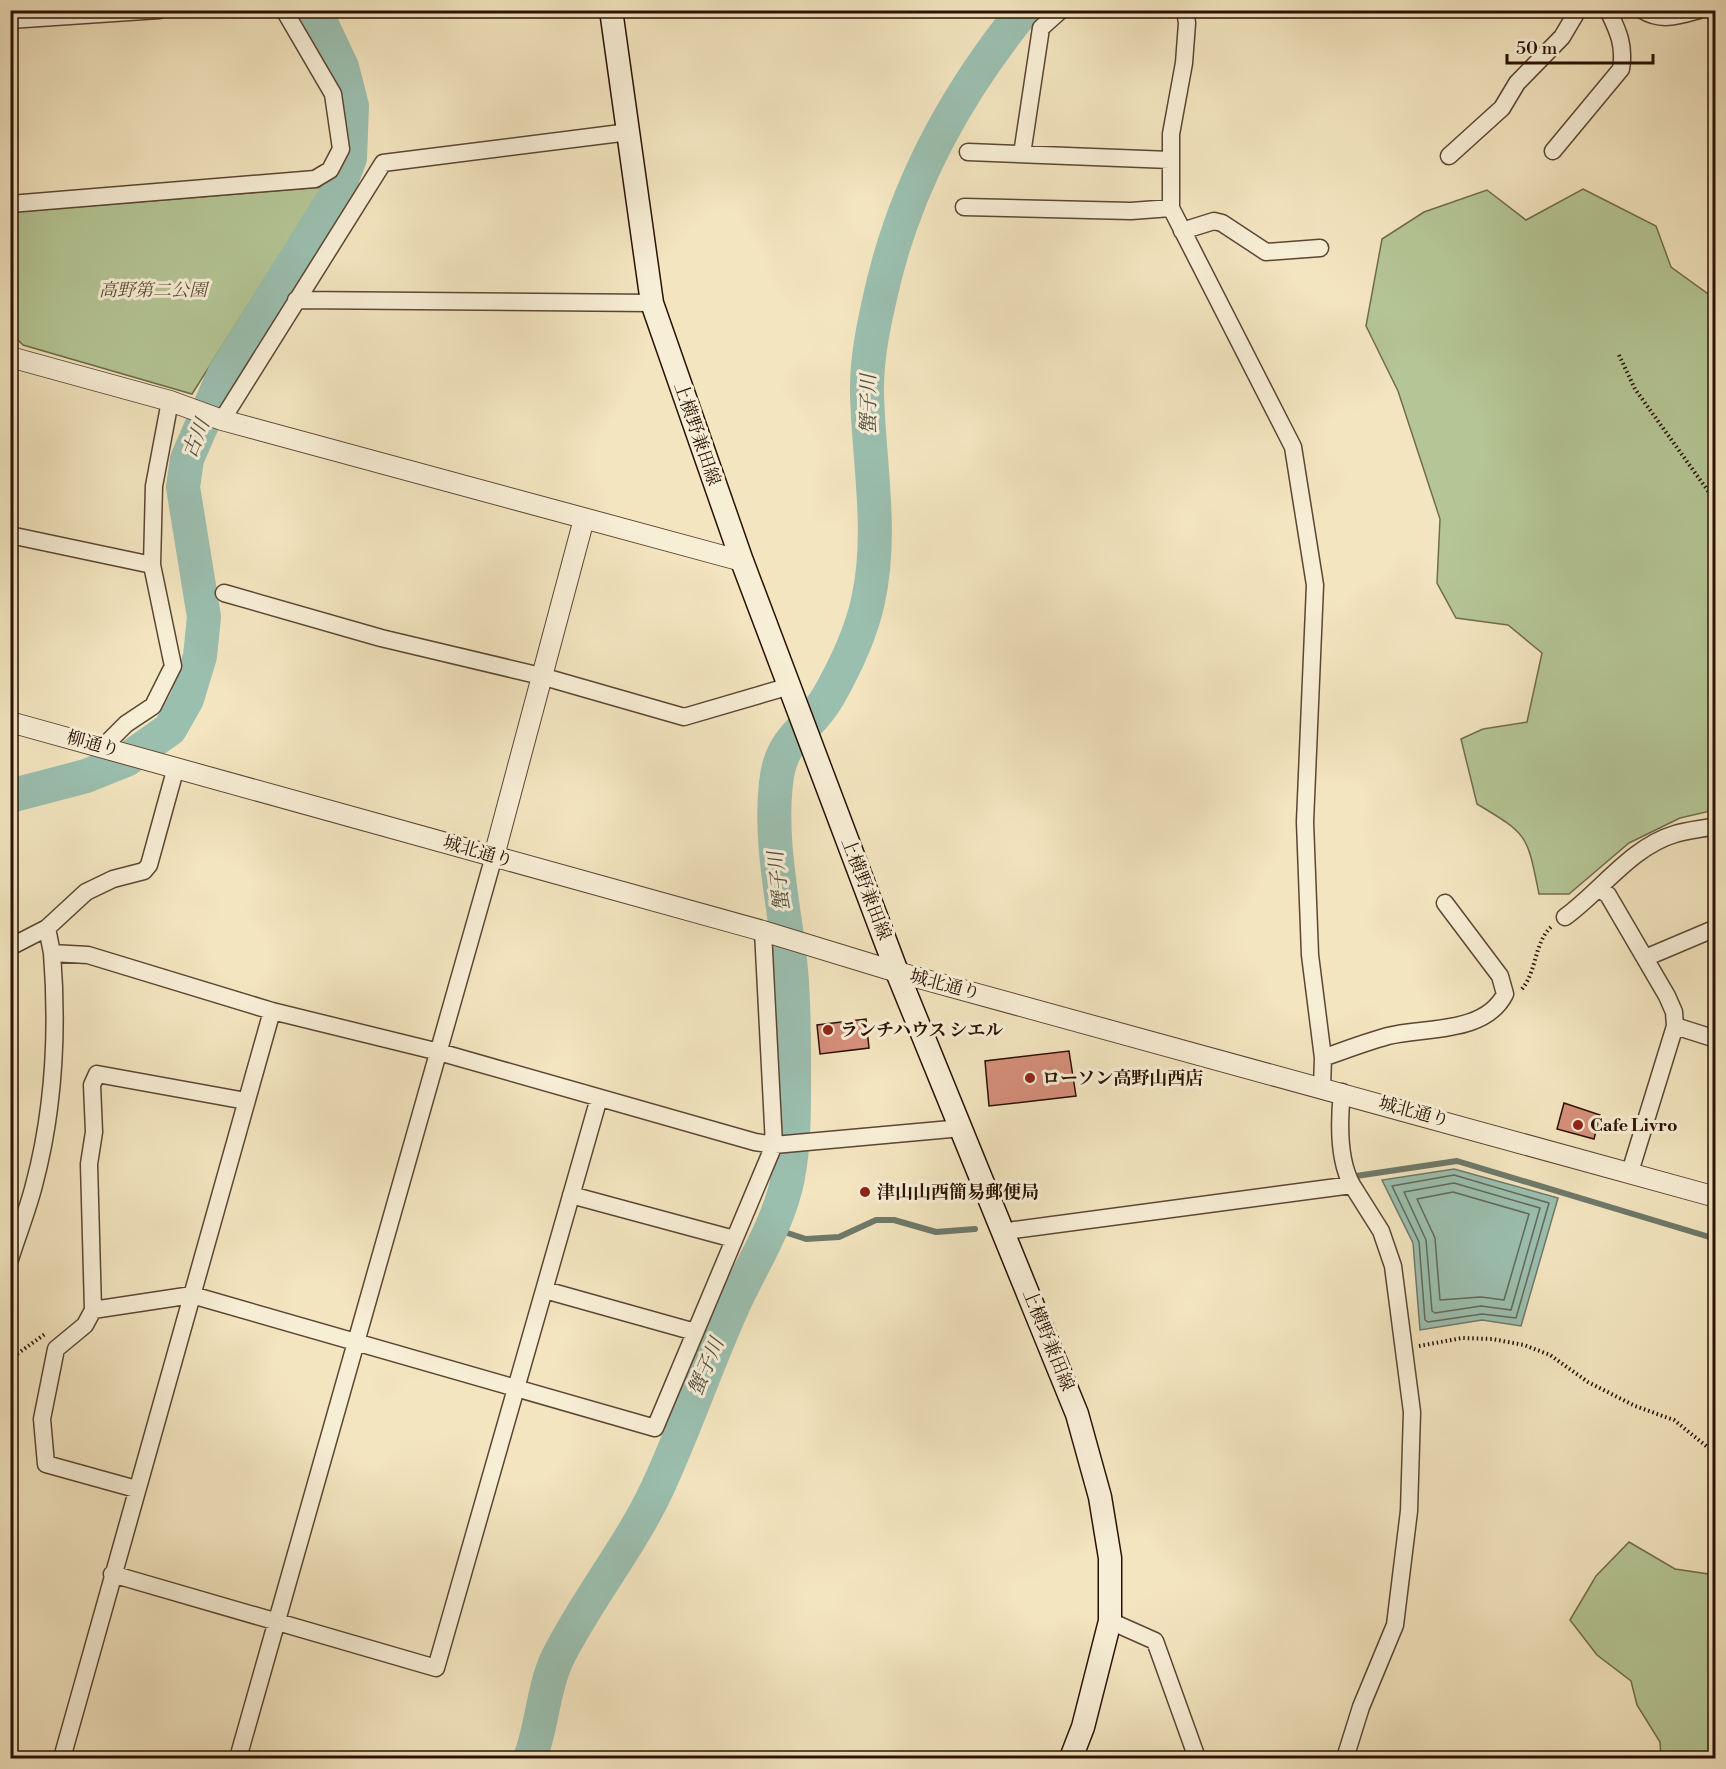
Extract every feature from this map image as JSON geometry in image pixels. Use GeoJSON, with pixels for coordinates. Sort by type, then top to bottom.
{"type":"FeatureCollection","features":[{"type":"Feature","properties":{"kind":"main road","name":"上横野兼田線"},"geometry":{"type":"LineString","coordinates":[[611,10],[652,303],[742,561],[897,972],[1005,1233],[1080,1424],[1100,1497],[1110,1558],[1110,1621],[1083,1727],[1071,1758]]}},
{"type":"Feature","properties":{"kind":"street"},"geometry":{"type":"LineString","coordinates":[[10,20],[159,10]]}},
{"type":"Feature","properties":{"kind":"street"},"geometry":{"type":"LineString","coordinates":[[10,204],[315,179],[330,170],[341,148],[333,94],[284,10]]}},
{"type":"Feature","properties":{"kind":"street"},"geometry":{"type":"LineString","coordinates":[[1022,153],[1041,28],[1061,10]]}},
{"type":"Feature","properties":{"kind":"street"},"geometry":{"type":"LineString","coordinates":[[1185,10],[1187,23],[1184,63],[1171,134],[1171,208],[1293,447],[1314,585],[1305,822],[1310,956],[1323,1058],[1322,1087]]}},
{"type":"Feature","properties":{"kind":"street"},"geometry":{"type":"LineString","coordinates":[[1449,156],[1502,108],[1517,83],[1562,37],[1578,10]]}},
{"type":"Feature","properties":{"kind":"street"},"geometry":{"type":"LineString","coordinates":[[1553,151],[1621,69],[1624,53],[1621,38],[1608,10]]}},
{"type":"Feature","properties":{"kind":"street"},"geometry":{"type":"LineString","coordinates":[[1642,10],[1653,17],[1670,18],[1699,10]]}},
{"type":"Feature","properties":{"kind":"street"},"geometry":{"type":"LineString","coordinates":[[222,420],[383,163],[629,132]]}},
{"type":"Feature","properties":{"kind":"street"},"geometry":{"type":"LineString","coordinates":[[968,152],[1170,160]]}},
{"type":"Feature","properties":{"kind":"street"},"geometry":{"type":"LineString","coordinates":[[964,207],[1131,211],[1171,208]]}},
{"type":"Feature","properties":{"kind":"street"},"geometry":{"type":"LineString","coordinates":[[1182,231],[1214,221],[1222,223],[1266,252],[1320,248]]}},
{"type":"Feature","properties":{"kind":"street"},"geometry":{"type":"LineString","coordinates":[[296,300],[652,303]]}},
{"type":"Feature","properties":{"kind":"street"},"geometry":{"type":"LineString","coordinates":[[10,357],[170,401],[222,420],[742,561]]}},
{"type":"Feature","properties":{"kind":"street"},"geometry":{"type":"LineString","coordinates":[[105,748],[126,724],[153,706],[174,666],[152,565],[154,486],[170,401]]}},
{"type":"Feature","properties":{"kind":"street"},"geometry":{"type":"LineString","coordinates":[[238,1758],[494,856],[584,519]]}},
{"type":"Feature","properties":{"kind":"street"},"geometry":{"type":"LineString","coordinates":[[10,535],[152,565]]}},
{"type":"Feature","properties":{"kind":"street"},"geometry":{"type":"LineString","coordinates":[[224,593],[381,638],[541,676],[684,717],[790,686]]}},
{"type":"Feature","properties":{"kind":"street","name":"柳通り"},"geometry":{"type":"LineString","coordinates":[[10,722],[172,765]]}},
{"type":"Feature","properties":{"kind":"street"},"geometry":{"type":"LineString","coordinates":[[10,947],[47,928],[86,892],[113,879],[144,871],[149,865],[172,765]]}},
{"type":"Feature","properties":{"kind":"street","name":"城北通り"},"geometry":{"type":"LineString","coordinates":[[172,765],[767,932],[897,972],[1341,1092],[1716,1197]]}},
{"type":"Feature","properties":{"kind":"street"},"geometry":{"type":"LineString","coordinates":[[1565,917],[1600,889],[1627,862],[1650,847],[1673,835],[1716,826]]}},
{"type":"Feature","properties":{"kind":"street"},"geometry":{"type":"LineString","coordinates":[[1600,889],[1608,896],[1667,996],[1674,1012],[1675,1026],[1630,1172]]}},
{"type":"Feature","properties":{"kind":"street"},"geometry":{"type":"LineString","coordinates":[[1323,1058],[1392,1035],[1460,1025],[1488,1014],[1499,1006],[1505,994],[1500,975],[1445,903]]}},
{"type":"Feature","properties":{"kind":"street"},"geometry":{"type":"LineString","coordinates":[[10,1258],[34,1187],[43,1144],[56,1015],[52,953],[47,928]]}},
{"type":"Feature","properties":{"kind":"street"},"geometry":{"type":"LineString","coordinates":[[1645,958],[1716,928]]}},
{"type":"Feature","properties":{"kind":"street"},"geometry":{"type":"LineString","coordinates":[[93,1310],[192,1294],[655,1428],[774,1145],[767,932]]}},
{"type":"Feature","properties":{"kind":"street"},"geometry":{"type":"LineString","coordinates":[[52,953],[88,955],[272,1011],[439,1052],[774,1145],[962,1128]]}},
{"type":"Feature","properties":{"kind":"street"},"geometry":{"type":"LineString","coordinates":[[62,1758],[272,1011]]}},
{"type":"Feature","properties":{"kind":"street"},"geometry":{"type":"LineString","coordinates":[[1675,1026],[1716,1039]]}},
{"type":"Feature","properties":{"kind":"street"},"geometry":{"type":"LineString","coordinates":[[136,1489],[46,1464],[42,1419],[56,1349],[85,1325],[93,1310],[89,1164],[94,1132],[92,1084],[98,1074],[246,1101]]}},
{"type":"Feature","properties":{"kind":"street"},"geometry":{"type":"LineString","coordinates":[[1341,1092],[1344,1166],[1352,1185],[1381,1231],[1389,1249],[1412,1412],[1410,1511],[1395,1625],[1361,1707],[1346,1758]]}},
{"type":"Feature","properties":{"kind":"street"},"geometry":{"type":"LineString","coordinates":[[112,1574],[436,1668],[599,1098]]}},
{"type":"Feature","properties":{"kind":"street"},"geometry":{"type":"LineString","coordinates":[[1005,1233],[1352,1185]]}},
{"type":"Feature","properties":{"kind":"street"},"geometry":{"type":"LineString","coordinates":[[572,1196],[734,1239]]}},
{"type":"Feature","properties":{"kind":"street"},"geometry":{"type":"LineString","coordinates":[[544,1290],[695,1332]]}},
{"type":"Feature","properties":{"kind":"street"},"geometry":{"type":"LineString","coordinates":[[1110,1621],[1155,1641],[1197,1758]]}},
{"type":"Feature","properties":{"kind":"path"},"geometry":{"type":"LineString","coordinates":[[1619,354],[1635,389],[1716,502]]}},
{"type":"Feature","properties":{"kind":"path"},"geometry":{"type":"LineString","coordinates":[[1505,994],[1516,994],[1524,988],[1530,978],[1542,938],[1549,928],[1565,917]]}},
{"type":"Feature","properties":{"kind":"path"},"geometry":{"type":"LineString","coordinates":[[1403,1349],[1462,1338],[1524,1345],[1550,1355],[1588,1382],[1635,1406],[1674,1420],[1716,1454]]}},
{"type":"Feature","properties":{"kind":"green space","name":"高野第二公園"},"geometry":{"type":"Polygon","coordinates":[[[323,187],[192,394],[23,345],[17,339],[11,259],[11,217],[14,212],[323,187]]]}},
{"type":"Feature","properties":{"kind":"green space"},"geometry":{"type":"Polygon","coordinates":[[[1583,189],[1656,226],[1671,267],[1715,299],[1715,810],[1680,818],[1629,843],[1569,894],[1539,894],[1532,859],[1523,838],[1507,823],[1477,804],[1461,739],[1483,729],[1527,722],[1542,653],[1508,625],[1456,618],[1437,583],[1440,519],[1398,391],[1366,326],[1382,239],[1424,212],[1487,190],[1526,220],[1583,189]]]}},
{"type":"Feature","properties":{"kind":"green space"},"geometry":{"type":"Polygon","coordinates":[[[1629,1542],[1675,1569],[1715,1575],[1716,1754],[1709,1758],[1661,1758],[1660,1742],[1637,1705],[1631,1681],[1597,1655],[1570,1620],[1596,1576],[1629,1542]]]}},
{"type":"Feature","properties":{"kind":"water"},"geometry":{"type":"Polygon","coordinates":[[[1454,1169],[1558,1198],[1521,1326],[1482,1320],[1420,1330],[1413,1243],[1382,1180],[1454,1169]]]}},
{"type":"Feature","properties":{"kind":"building"},"geometry":{"type":"Polygon","coordinates":[[[866,1019],[869,1048],[820,1054],[817,1025],[866,1019]]]}},
{"type":"Feature","properties":{"kind":"building","name":"ローソン高野山西店"},"geometry":{"type":"Polygon","coordinates":[[[1069,1051],[1076,1096],[989,1106],[985,1061],[1069,1051]]]}},
{"type":"Feature","properties":{"kind":"building"},"geometry":{"type":"Polygon","coordinates":[[[1564,1103],[1600,1115],[1594,1139],[1557,1129],[1564,1103]]]}},
{"type":"Feature","properties":{"kind":"waterway","name":"古川"},"geometry":{"type":"LineString","coordinates":[[10,796],[86,776],[126,760],[170,729],[187,699],[200,656],[204,617],[183,487],[187,459],[224,374],[337,193],[350,158],[352,106],[342,67],[315,10]]}},
{"type":"Feature","properties":{"kind":"waterway","name":"蟹子川"},"geometry":{"type":"LineString","coordinates":[[530,1758],[557,1659],[568,1637],[634,1533],[657,1489],[723,1329],[772,1227],[784,1194],[793,1135],[794,1029],[791,970],[776,853],[774,806],[779,767],[789,744],[820,709],[834,686],[846,663],[868,601],[875,524],[867,372],[879,302],[901,222],[916,184],[953,112],[998,43],[1024,10]]}},
{"type":"Feature","properties":{"kind":"waterway"},"geometry":{"type":"LineString","coordinates":[[1356,1176],[1457,1161],[1716,1239]]}},
{"type":"Feature","properties":{"kind":"waterway"},"geometry":{"type":"LineString","coordinates":[[772,1228],[806,1239],[839,1237],[876,1220],[894,1220],[936,1232],[975,1229]]}},
{"type":"Feature","properties":{"kind":"place","name":"ランチハウス シエル"},"geometry":{"type":"Point","coordinates":[828,1030]}},
{"type":"Feature","properties":{"kind":"place","name":"ローソン高野山西店"},"geometry":{"type":"Point","coordinates":[1030,1078]}},
{"type":"Feature","properties":{"kind":"place","name":"Cafe Livro"},"geometry":{"type":"Point","coordinates":[1578,1125]}},
{"type":"Feature","properties":{"kind":"place","name":"津山山西簡易郵便局"},"geometry":{"type":"Point","coordinates":[865,1192]}}]}
